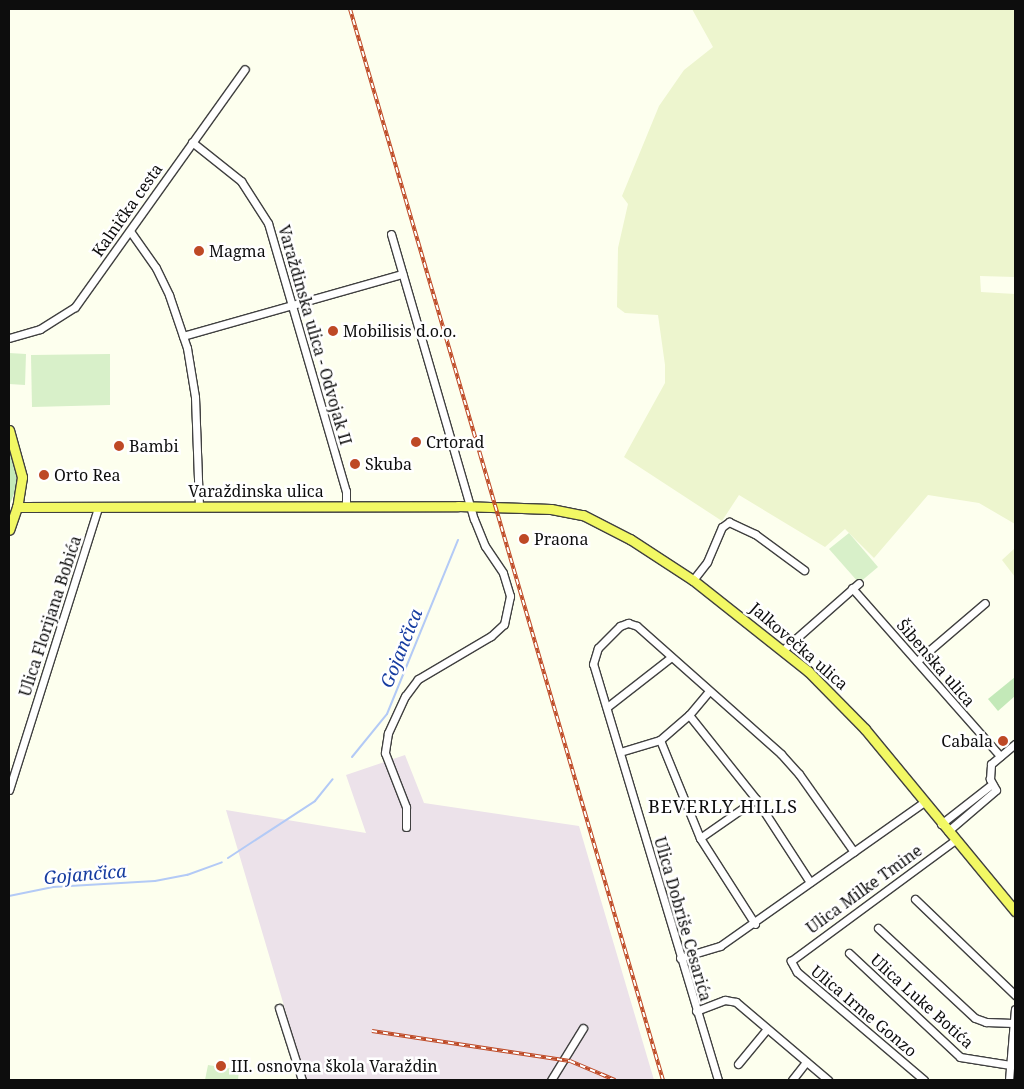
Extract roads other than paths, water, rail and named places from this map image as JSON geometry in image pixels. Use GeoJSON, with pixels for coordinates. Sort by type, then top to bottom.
{"type":"FeatureCollection","features":[{"type":"Feature","properties":{"kind":"main road"},"geometry":{"type":"LineString","coordinates":[[9,430],[22,477],[17,507],[9,530]]}},
{"type":"Feature","properties":{"kind":"main road","name":"Varaždinska ulica"},"geometry":{"type":"LineString","coordinates":[[17,507],[346,506],[494,508]]}},
{"type":"Feature","properties":{"kind":"main road","name":"Jalkovečka ulica"},"geometry":{"type":"LineString","coordinates":[[494,508],[544,508],[577,513],[630,539],[694,580],[783,650],[849,711],[944,828],[1015,911]]}},
{"type":"Feature","properties":{"kind":"street","name":"Kalnička cesta"},"geometry":{"type":"LineString","coordinates":[[9,338],[40,329],[74,307],[246,69]]}},
{"type":"Feature","properties":{"kind":"street","name":"Varaždinska ulica - Odvojak II"},"geometry":{"type":"LineString","coordinates":[[192,142],[235,174],[255,200],[268,223],[346,491],[346,506]]}},
{"type":"Feature","properties":{"kind":"street"},"geometry":{"type":"LineString","coordinates":[[130,231],[156,268],[183,336],[195,397],[199,506]]}},
{"type":"Feature","properties":{"kind":"street"},"geometry":{"type":"LineString","coordinates":[[390,234],[470,507],[485,546],[507,584],[509,610],[504,624],[491,636],[418,680],[405,696],[384,746],[406,807],[406,827]]}},
{"type":"Feature","properties":{"kind":"street"},"geometry":{"type":"LineString","coordinates":[[183,336],[402,274]]}},
{"type":"Feature","properties":{"kind":"street","name":"Ulica Florijana Bobića"},"geometry":{"type":"LineString","coordinates":[[9,790],[98,508]]}},
{"type":"Feature","properties":{"kind":"street"},"geometry":{"type":"LineString","coordinates":[[694,580],[707,562],[722,527],[729,522],[755,534],[804,570]]}},
{"type":"Feature","properties":{"kind":"street"},"geometry":{"type":"LineString","coordinates":[[783,650],[859,582]]}},
{"type":"Feature","properties":{"kind":"street","name":"Šibenska ulica"},"geometry":{"type":"LineString","coordinates":[[852,588],[1000,756]]}},
{"type":"Feature","properties":{"kind":"street"},"geometry":{"type":"LineString","coordinates":[[917,661],[985,603]]}},
{"type":"Feature","properties":{"kind":"street","name":"Ulica Dobriše Cesarića"},"geometry":{"type":"LineString","coordinates":[[718,1080],[593,664],[594,656],[620,626],[628,624],[636,626],[799,774],[854,852]]}},
{"type":"Feature","properties":{"kind":"street"},"geometry":{"type":"LineString","coordinates":[[606,708],[670,658]]}},
{"type":"Feature","properties":{"kind":"street"},"geometry":{"type":"LineString","coordinates":[[620,752],[660,740],[689,715],[708,692]]}},
{"type":"Feature","properties":{"kind":"street"},"geometry":{"type":"LineString","coordinates":[[689,715],[756,799],[810,882]]}},
{"type":"Feature","properties":{"kind":"street"},"geometry":{"type":"LineString","coordinates":[[660,740],[700,838],[754,924]]}},
{"type":"Feature","properties":{"kind":"street"},"geometry":{"type":"LineString","coordinates":[[944,828],[994,787],[990,768],[1000,756],[1015,744]]}},
{"type":"Feature","properties":{"kind":"street"},"geometry":{"type":"LineString","coordinates":[[700,838],[756,799]]}},
{"type":"Feature","properties":{"kind":"street"},"geometry":{"type":"LineString","coordinates":[[680,958],[720,946],[754,924],[924,802]]}},
{"type":"Feature","properties":{"kind":"street","name":"Ulica Milke Tmine"},"geometry":{"type":"LineString","coordinates":[[791,961],[955,840]]}},
{"type":"Feature","properties":{"kind":"street"},"geometry":{"type":"LineString","coordinates":[[915,899],[1015,995]]}},
{"type":"Feature","properties":{"kind":"street"},"geometry":{"type":"LineString","coordinates":[[878,928],[975,1018],[986,1022],[1012,1023]]}},
{"type":"Feature","properties":{"kind":"street","name":"Ulica Luke Botića"},"geometry":{"type":"LineString","coordinates":[[849,953],[960,1057],[1010,1064]]}},
{"type":"Feature","properties":{"kind":"street","name":"Ulica Irme Gonzo"},"geometry":{"type":"LineString","coordinates":[[791,961],[797,972],[924,1080]]}},
{"type":"Feature","properties":{"kind":"street"},"geometry":{"type":"LineString","coordinates":[[696,1011],[731,1000],[828,1080]]}},
{"type":"Feature","properties":{"kind":"street"},"geometry":{"type":"LineString","coordinates":[[279,1008],[302,1080]]}},
{"type":"Feature","properties":{"kind":"street"},"geometry":{"type":"LineString","coordinates":[[1009,1080],[1012,1023],[1015,1009]]}},
{"type":"Feature","properties":{"kind":"street"},"geometry":{"type":"LineString","coordinates":[[551,1080],[584,1028]]}},
{"type":"Feature","properties":{"kind":"street"},"geometry":{"type":"LineString","coordinates":[[738,1064],[767,1028]]}},
{"type":"Feature","properties":{"kind":"street"},"geometry":{"type":"LineString","coordinates":[[792,1080],[806,1062]]}},
{"type":"Feature","properties":{"kind":"waterway","name":"Gojančica"},"geometry":{"type":"LineString","coordinates":[[352,757],[387,714],[458,540]]}},
{"type":"Feature","properties":{"kind":"waterway","name":"Gojančica"},"geometry":{"type":"LineString","coordinates":[[228,858],[315,801],[333,779]]}},
{"type":"Feature","properties":{"kind":"waterway","name":"Gojančica"},"geometry":{"type":"LineString","coordinates":[[9,896],[53,887],[155,881],[187,875],[222,862]]}},
{"type":"Feature","properties":{"kind":"railway"},"geometry":{"type":"LineString","coordinates":[[350,9],[663,1080]]}},
{"type":"Feature","properties":{"kind":"railway"},"geometry":{"type":"LineString","coordinates":[[372,1031],[570,1061],[615,1080]]}},
{"type":"Feature","properties":{"kind":"place","name":"Magma"},"geometry":{"type":"Point","coordinates":[199,251]}},
{"type":"Feature","properties":{"kind":"place","name":"Mobilisis d.o.o."},"geometry":{"type":"Point","coordinates":[333,331]}},
{"type":"Feature","properties":{"kind":"place","name":"Crtorad"},"geometry":{"type":"Point","coordinates":[416,442]}},
{"type":"Feature","properties":{"kind":"place","name":"Bambi"},"geometry":{"type":"Point","coordinates":[119,446]}},
{"type":"Feature","properties":{"kind":"place","name":"Skuba"},"geometry":{"type":"Point","coordinates":[355,464]}},
{"type":"Feature","properties":{"kind":"place","name":"Orto Rea"},"geometry":{"type":"Point","coordinates":[44,475]}},
{"type":"Feature","properties":{"kind":"place","name":"Praona"},"geometry":{"type":"Point","coordinates":[524,539]}},
{"type":"Feature","properties":{"kind":"place","name":"Cabala"},"geometry":{"type":"Point","coordinates":[1003,741]}},
{"type":"Feature","properties":{"kind":"place","name":"III. osnovna škola Varaždin"},"geometry":{"type":"Point","coordinates":[221,1066]}},
{"type":"Feature","properties":{"kind":"district","name":"BEVERLY HILLS"},"geometry":{"type":"Point","coordinates":[723,806]}}]}
